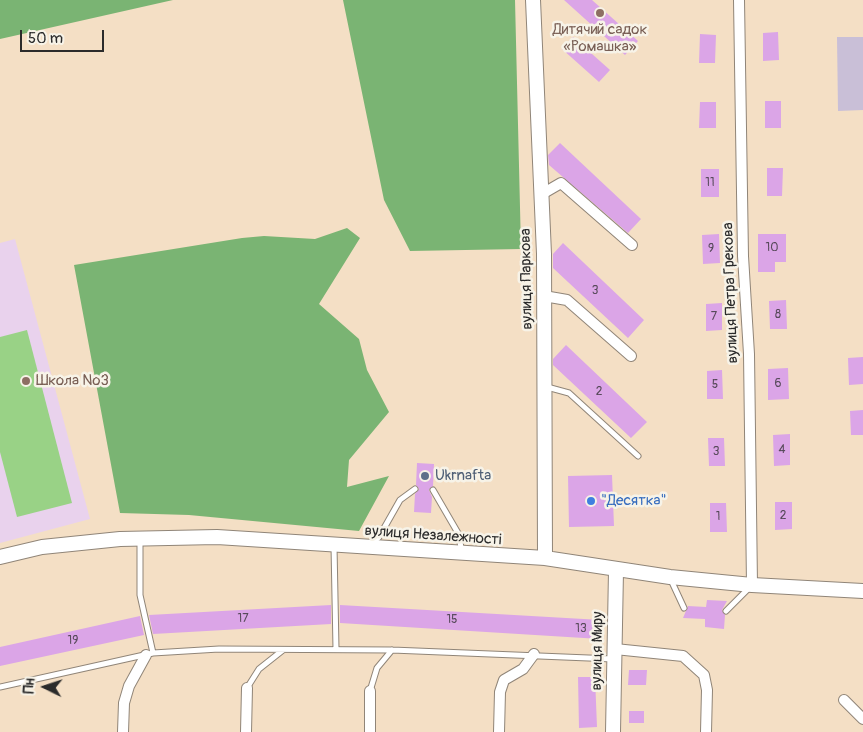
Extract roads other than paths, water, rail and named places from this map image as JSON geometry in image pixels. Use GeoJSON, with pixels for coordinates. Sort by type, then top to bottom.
{"type":"FeatureCollection","features":[{"type":"Feature","properties":{"kind":"main road","name":"вулиця Паркова"},"geometry":{"type":"LineString","coordinates":[[533,0],[542,194],[545,558]]}},
{"type":"Feature","properties":{"kind":"main road","name":"вулиця Незалежності"},"geometry":{"type":"LineString","coordinates":[[0,557],[42,547],[140,539],[217,538],[462,555],[545,558],[616,571],[670,577],[752,585],[863,591]]}},
{"type":"Feature","properties":{"kind":"main road","name":"вулиця Миру"},"geometry":{"type":"LineString","coordinates":[[613,732],[616,571]]}},
{"type":"Feature","properties":{"kind":"street","name":"вулиця Петра Грекова"},"geometry":{"type":"LineString","coordinates":[[739,0],[743,256],[749,354],[752,585]]}},
{"type":"Feature","properties":{"kind":"street"},"geometry":{"type":"LineString","coordinates":[[542,194],[562,183],[632,245]]}},
{"type":"Feature","properties":{"kind":"street"},"geometry":{"type":"LineString","coordinates":[[544,296],[567,300],[631,356]]}},
{"type":"Feature","properties":{"kind":"street"},"geometry":{"type":"LineString","coordinates":[[123,732],[124,703],[129,686],[150,654]]}},
{"type":"Feature","properties":{"kind":"street"},"geometry":{"type":"LineString","coordinates":[[499,732],[500,692],[504,680],[523,670],[534,654]]}},
{"type":"Feature","properties":{"kind":"street"},"geometry":{"type":"LineString","coordinates":[[614,654],[683,656],[704,675],[707,690],[706,732]]}},
{"type":"Feature","properties":{"kind":"street"},"geometry":{"type":"LineString","coordinates":[[246,732],[247,688]]}},
{"type":"Feature","properties":{"kind":"street"},"geometry":{"type":"LineString","coordinates":[[370,691],[370,732]]}},
{"type":"Feature","properties":{"kind":"street"},"geometry":{"type":"LineString","coordinates":[[844,700],[863,719]]}},
{"type":"Feature","properties":{"kind":"lane"},"geometry":{"type":"LineString","coordinates":[[544,386],[569,393],[638,456]]}},
{"type":"Feature","properties":{"kind":"lane"},"geometry":{"type":"LineString","coordinates":[[366,548],[379,536],[400,500],[415,489]]}},
{"type":"Feature","properties":{"kind":"lane"},"geometry":{"type":"LineString","coordinates":[[432,490],[458,533],[462,555]]}},
{"type":"Feature","properties":{"kind":"lane"},"geometry":{"type":"LineString","coordinates":[[140,539],[140,595],[150,654]]}},
{"type":"Feature","properties":{"kind":"lane"},"geometry":{"type":"LineString","coordinates":[[334,546],[336,649]]}},
{"type":"Feature","properties":{"kind":"lane"},"geometry":{"type":"LineString","coordinates":[[670,577],[684,608]]}},
{"type":"Feature","properties":{"kind":"lane"},"geometry":{"type":"LineString","coordinates":[[726,611],[752,585]]}},
{"type":"Feature","properties":{"kind":"lane"},"geometry":{"type":"LineString","coordinates":[[0,687],[150,654],[219,649],[614,654]]}},
{"type":"Feature","properties":{"kind":"lane"},"geometry":{"type":"LineString","coordinates":[[247,688],[259,670],[283,650]]}},
{"type":"Feature","properties":{"kind":"lane"},"geometry":{"type":"LineString","coordinates":[[370,691],[377,668],[392,650]]}},
{"type":"Feature","properties":{"kind":"place","name":"Дитячий садок «Ромашка»"},"geometry":{"type":"Point","coordinates":[600,13]}},
{"type":"Feature","properties":{"kind":"place","name":"Школа №3"},"geometry":{"type":"Point","coordinates":[26,381]}},
{"type":"Feature","properties":{"kind":"place","name":"Ukrnafta"},"geometry":{"type":"Point","coordinates":[425,476]}},
{"type":"Feature","properties":{"kind":"place","name":"\"Десятка\""},"geometry":{"type":"Point","coordinates":[591,501]}}]}
